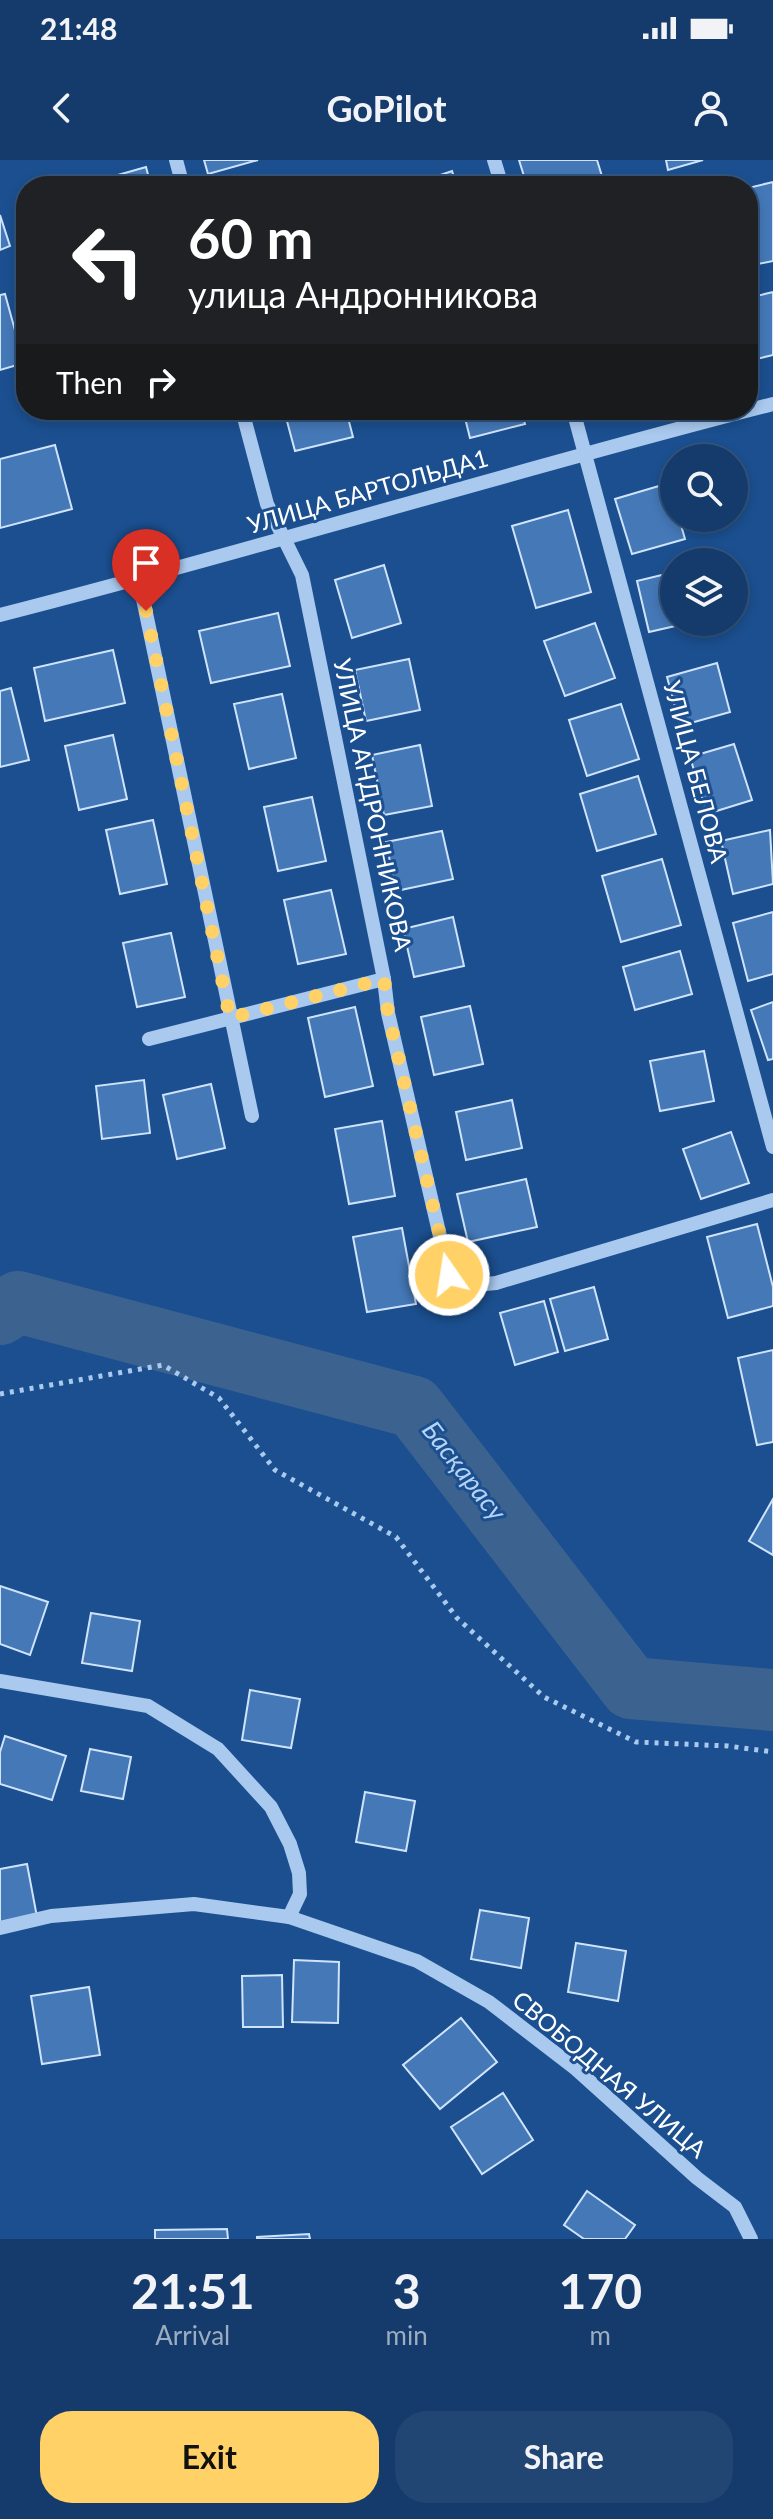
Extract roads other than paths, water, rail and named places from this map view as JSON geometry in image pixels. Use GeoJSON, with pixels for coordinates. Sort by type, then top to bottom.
{"type":"FeatureCollection","features":[{"type":"Feature","properties":{"kind":"street","name":"УЛИЦА АНДРОННИКОВА"},"geometry":{"type":"LineString","coordinates":[[149,1039],[384,979],[302,575],[267,504],[245,420]]}},
{"type":"Feature","properties":{"kind":"street","name":"УЛИЦА БЕЛОВА"},"geometry":{"type":"LineString","coordinates":[[576,420],[773,1147]]}},
{"type":"Feature","properties":{"kind":"street","name":"УЛИЦА БАРТОЛЬДА1"},"geometry":{"type":"LineString","coordinates":[[0,615],[139,580],[586,451],[709,420]]}},
{"type":"Feature","properties":{"kind":"street"},"geometry":{"type":"LineString","coordinates":[[139,580],[252,1116]]}},
{"type":"Feature","properties":{"kind":"street"},"geometry":{"type":"LineString","coordinates":[[384,979],[388,1013],[449,1275],[464,1286],[496,1283],[773,1200]]}},
{"type":"Feature","properties":{"kind":"street"},"geometry":{"type":"LineString","coordinates":[[0,1681],[148,1706],[218,1749],[271,1807],[290,1844],[299,1873],[300,1894],[289,1917]]}},
{"type":"Feature","properties":{"kind":"street","name":"СВОБОДНАЯ УЛИЦА"},"geometry":{"type":"LineString","coordinates":[[0,1928],[51,1916],[194,1904],[289,1917],[417,1961],[489,2002],[576,2069],[697,2178],[735,2207],[751,2239]]}},
{"type":"Feature","properties":{"kind":"waterway","name":"Басқарасу"},"geometry":{"type":"LineString","coordinates":[[0,1314],[18,1302],[414,1407],[631,1688],[773,1700]]}}]}
